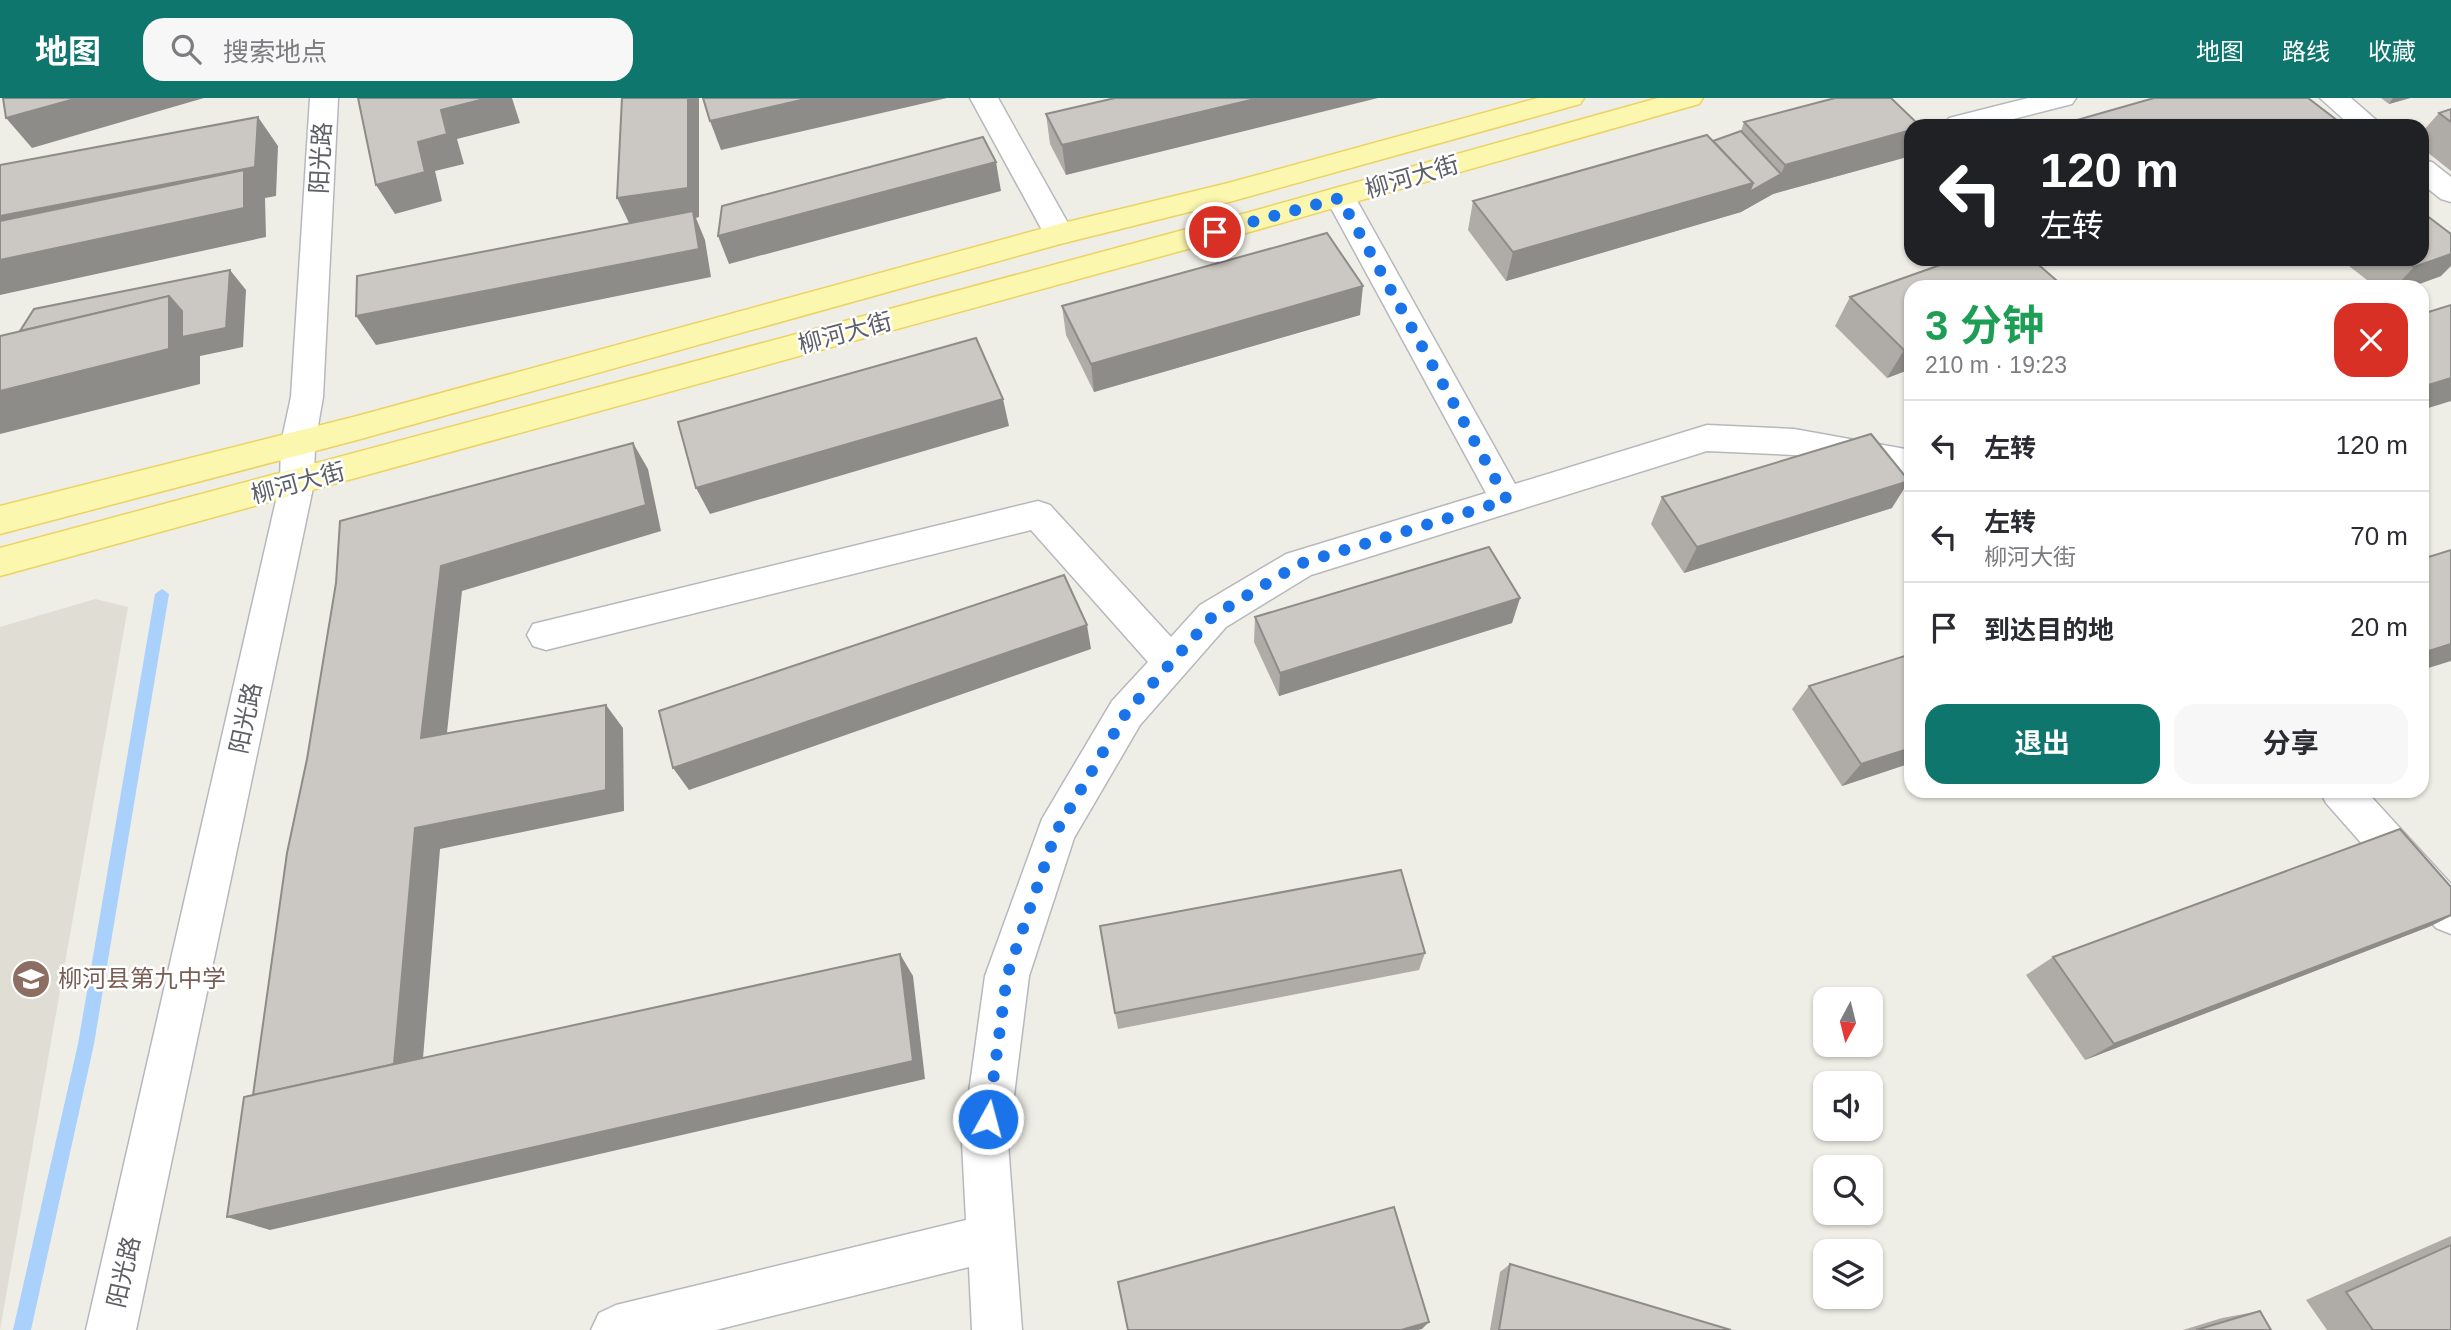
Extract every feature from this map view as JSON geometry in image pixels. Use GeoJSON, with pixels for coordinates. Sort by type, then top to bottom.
{"type":"FeatureCollection","features":[{"type":"Feature","properties":{"kind":"main road","name":"柳河大街"},"geometry":{"type":"LineString","coordinates":[[0,520],[298,443],[1059,234],[1229,192],[1570,98]]}},
{"type":"Feature","properties":{"kind":"main road","name":"柳河大街"},"geometry":{"type":"LineString","coordinates":[[0,562],[1340,198],[1689,98]]}},
{"type":"Feature","properties":{"kind":"street","name":"阳光路"},"geometry":{"type":"LineString","coordinates":[[111,1330],[297,483],[298,443],[307,397],[324,98]]}},
{"type":"Feature","properties":{"kind":"street"},"geometry":{"type":"LineString","coordinates":[[984,98],[1042,198],[1059,234]]}},
{"type":"Feature","properties":{"kind":"street"},"geometry":{"type":"LineString","coordinates":[[2334,98],[2360,119]]}},
{"type":"Feature","properties":{"kind":"street"},"geometry":{"type":"LineString","coordinates":[[1977,119],[2045,100]]}},
{"type":"Feature","properties":{"kind":"street"},"geometry":{"type":"LineString","coordinates":[[2429,175],[2451,192]]}},
{"type":"Feature","properties":{"kind":"street"},"geometry":{"type":"LineString","coordinates":[[1340,198],[1507,500]]}},
{"type":"Feature","properties":{"kind":"street"},"geometry":{"type":"LineString","coordinates":[[997,1330],[985,1143],[1007,976],[1056,832],[1126,713],[1213,616],[1299,564],[1707,438],[1794,442],[1904,462]]}},
{"type":"Feature","properties":{"kind":"street"},"geometry":{"type":"LineString","coordinates":[[546,635],[1038,515],[1171,662]]}},
{"type":"Feature","properties":{"kind":"street"},"geometry":{"type":"LineString","coordinates":[[2346,798],[2451,914]]}},
{"type":"Feature","properties":{"kind":"street"},"geometry":{"type":"LineString","coordinates":[[616,1330],[991,1238]]}},
{"type":"Feature","properties":{"kind":"shaded area","name":"柳河县第九中学"},"geometry":{"type":"Polygon","coordinates":[[[95,599],[128,607],[0,1330],[0,627],[95,599]]]}},
{"type":"Feature","properties":{"kind":"building"},"geometry":{"type":"Polygon","coordinates":[[[3,98],[78,98],[6,118],[3,98]]]}},
{"type":"Feature","properties":{"kind":"building"},"geometry":{"type":"Polygon","coordinates":[[[358,98],[488,98],[441,110],[447,134],[418,142],[425,172],[376,185],[358,98]]]}},
{"type":"Feature","properties":{"kind":"building"},"geometry":{"type":"Polygon","coordinates":[[[622,98],[688,98],[688,188],[617,198],[622,98]]]}},
{"type":"Feature","properties":{"kind":"building"},"geometry":{"type":"Polygon","coordinates":[[[703,98],[810,98],[710,121],[703,98]]]}},
{"type":"Feature","properties":{"kind":"building"},"geometry":{"type":"Polygon","coordinates":[[[1115,98],[1259,98],[1062,145],[1046,114],[1115,98]]]}},
{"type":"Feature","properties":{"kind":"building"},"geometry":{"type":"Polygon","coordinates":[[[1835,98],[1891,98],[1913,119],[1904,119],[1904,132],[1785,165],[1744,122],[1835,98]]]}},
{"type":"Feature","properties":{"kind":"building"},"geometry":{"type":"Polygon","coordinates":[[[2154,98],[2308,98],[2335,119],[2080,119],[2154,98]]]}},
{"type":"Feature","properties":{"kind":"building"},"geometry":{"type":"Polygon","coordinates":[[[2451,109],[2451,122],[2439,113],[2451,109]]]}},
{"type":"Feature","properties":{"kind":"building"},"geometry":{"type":"Polygon","coordinates":[[[258,117],[255,167],[0,216],[0,165],[258,117]]]}},
{"type":"Feature","properties":{"kind":"building"},"geometry":{"type":"Polygon","coordinates":[[[1741,131],[1781,174],[1749,192],[1753,183],[1713,141],[1741,131]]]}},
{"type":"Feature","properties":{"kind":"building"},"geometry":{"type":"Polygon","coordinates":[[[1707,135],[1753,183],[1513,252],[1473,201],[1707,135]]]}},
{"type":"Feature","properties":{"kind":"building"},"geometry":{"type":"Polygon","coordinates":[[[983,137],[996,162],[718,236],[722,206],[983,137]]]}},
{"type":"Feature","properties":{"kind":"building"},"geometry":{"type":"Polygon","coordinates":[[[244,170],[244,208],[0,260],[0,221],[244,170]]]}},
{"type":"Feature","properties":{"kind":"building"},"geometry":{"type":"Polygon","coordinates":[[[693,211],[699,249],[356,316],[357,276],[693,211]]]}},
{"type":"Feature","properties":{"kind":"building"},"geometry":{"type":"Polygon","coordinates":[[[2429,217],[2451,234],[2451,254],[2429,262],[2429,217]]]}},
{"type":"Feature","properties":{"kind":"building"},"geometry":{"type":"Polygon","coordinates":[[[1327,233],[1363,286],[1091,364],[1062,306],[1327,233]]]}},
{"type":"Feature","properties":{"kind":"building"},"geometry":{"type":"Polygon","coordinates":[[[1937,266],[2040,266],[2056,280],[1904,280],[1904,350],[1850,297],[1937,266]]]}},
{"type":"Feature","properties":{"kind":"building"},"geometry":{"type":"Polygon","coordinates":[[[230,270],[226,328],[182,337],[182,311],[169,296],[20,331],[34,309],[230,270]]]}},
{"type":"Feature","properties":{"kind":"building"},"geometry":{"type":"Polygon","coordinates":[[[169,296],[169,349],[0,391],[0,336],[169,296]]]}},
{"type":"Feature","properties":{"kind":"building"},"geometry":{"type":"Polygon","coordinates":[[[2451,305],[2451,378],[2429,385],[2429,312],[2451,305]]]}},
{"type":"Feature","properties":{"kind":"building"},"geometry":{"type":"Polygon","coordinates":[[[976,338],[1003,399],[696,488],[678,422],[976,338]]]}},
{"type":"Feature","properties":{"kind":"building"},"geometry":{"type":"Polygon","coordinates":[[[1871,434],[1904,475],[1904,483],[1697,547],[1662,497],[1871,434]]]}},
{"type":"Feature","properties":{"kind":"building"},"geometry":{"type":"Polygon","coordinates":[[[633,443],[646,505],[441,566],[421,738],[606,705],[606,790],[415,828],[394,1064],[253,1095],[287,853],[307,759],[336,583],[340,521],[633,443]]]}},
{"type":"Feature","properties":{"kind":"building"},"geometry":{"type":"Polygon","coordinates":[[[1489,547],[1520,598],[1280,673],[1255,617],[1489,547]]]}},
{"type":"Feature","properties":{"kind":"building"},"geometry":{"type":"Polygon","coordinates":[[[2451,550],[2451,644],[2429,651],[2429,557],[2451,550]]]}},
{"type":"Feature","properties":{"kind":"building"},"geometry":{"type":"Polygon","coordinates":[[[1064,575],[1087,625],[673,768],[659,711],[1064,575]]]}},
{"type":"Feature","properties":{"kind":"building"},"geometry":{"type":"Polygon","coordinates":[[[1904,656],[1904,750],[1861,764],[1809,686],[1904,656]]]}},
{"type":"Feature","properties":{"kind":"building"},"geometry":{"type":"Polygon","coordinates":[[[2400,829],[2451,887],[2451,915],[2114,1044],[2053,957],[2400,829]]]}},
{"type":"Feature","properties":{"kind":"building"},"geometry":{"type":"Polygon","coordinates":[[[1401,870],[1425,953],[1115,1013],[1100,926],[1401,870]]]}},
{"type":"Feature","properties":{"kind":"building"},"geometry":{"type":"Polygon","coordinates":[[[900,954],[913,1061],[227,1217],[244,1097],[900,954]]]}},
{"type":"Feature","properties":{"kind":"building"},"geometry":{"type":"Polygon","coordinates":[[[1394,1207],[1429,1322],[1401,1330],[1128,1330],[1118,1282],[1394,1207]]]}},
{"type":"Feature","properties":{"kind":"building"},"geometry":{"type":"Polygon","coordinates":[[[2451,1245],[2451,1330],[2373,1330],[2346,1292],[2451,1245]]]}},
{"type":"Feature","properties":{"kind":"building"},"geometry":{"type":"Polygon","coordinates":[[[1510,1264],[1731,1330],[1499,1330],[1510,1264]]]}},
{"type":"Feature","properties":{"kind":"building"},"geometry":{"type":"Polygon","coordinates":[[[2260,1311],[2271,1330],[2196,1330],[2260,1311]]]}},
{"type":"Feature","properties":{"kind":"waterway"},"geometry":{"type":"LineString","coordinates":[[22,1330],[86,1044],[162,594]]}},
{"type":"Feature","properties":{"kind":"place","name":"柳河县第九中学"},"geometry":{"type":"Point","coordinates":[31,979]}},
{"type":"Feature","properties":{"kind":"route"},"geometry":{"type":"LineString","coordinates":[[988,1119],[1007,976],[1015,952],[1056,832],[1126,713],[1213,616],[1299,564],[1507,500],[1340,198],[1215,232]]}}]}
